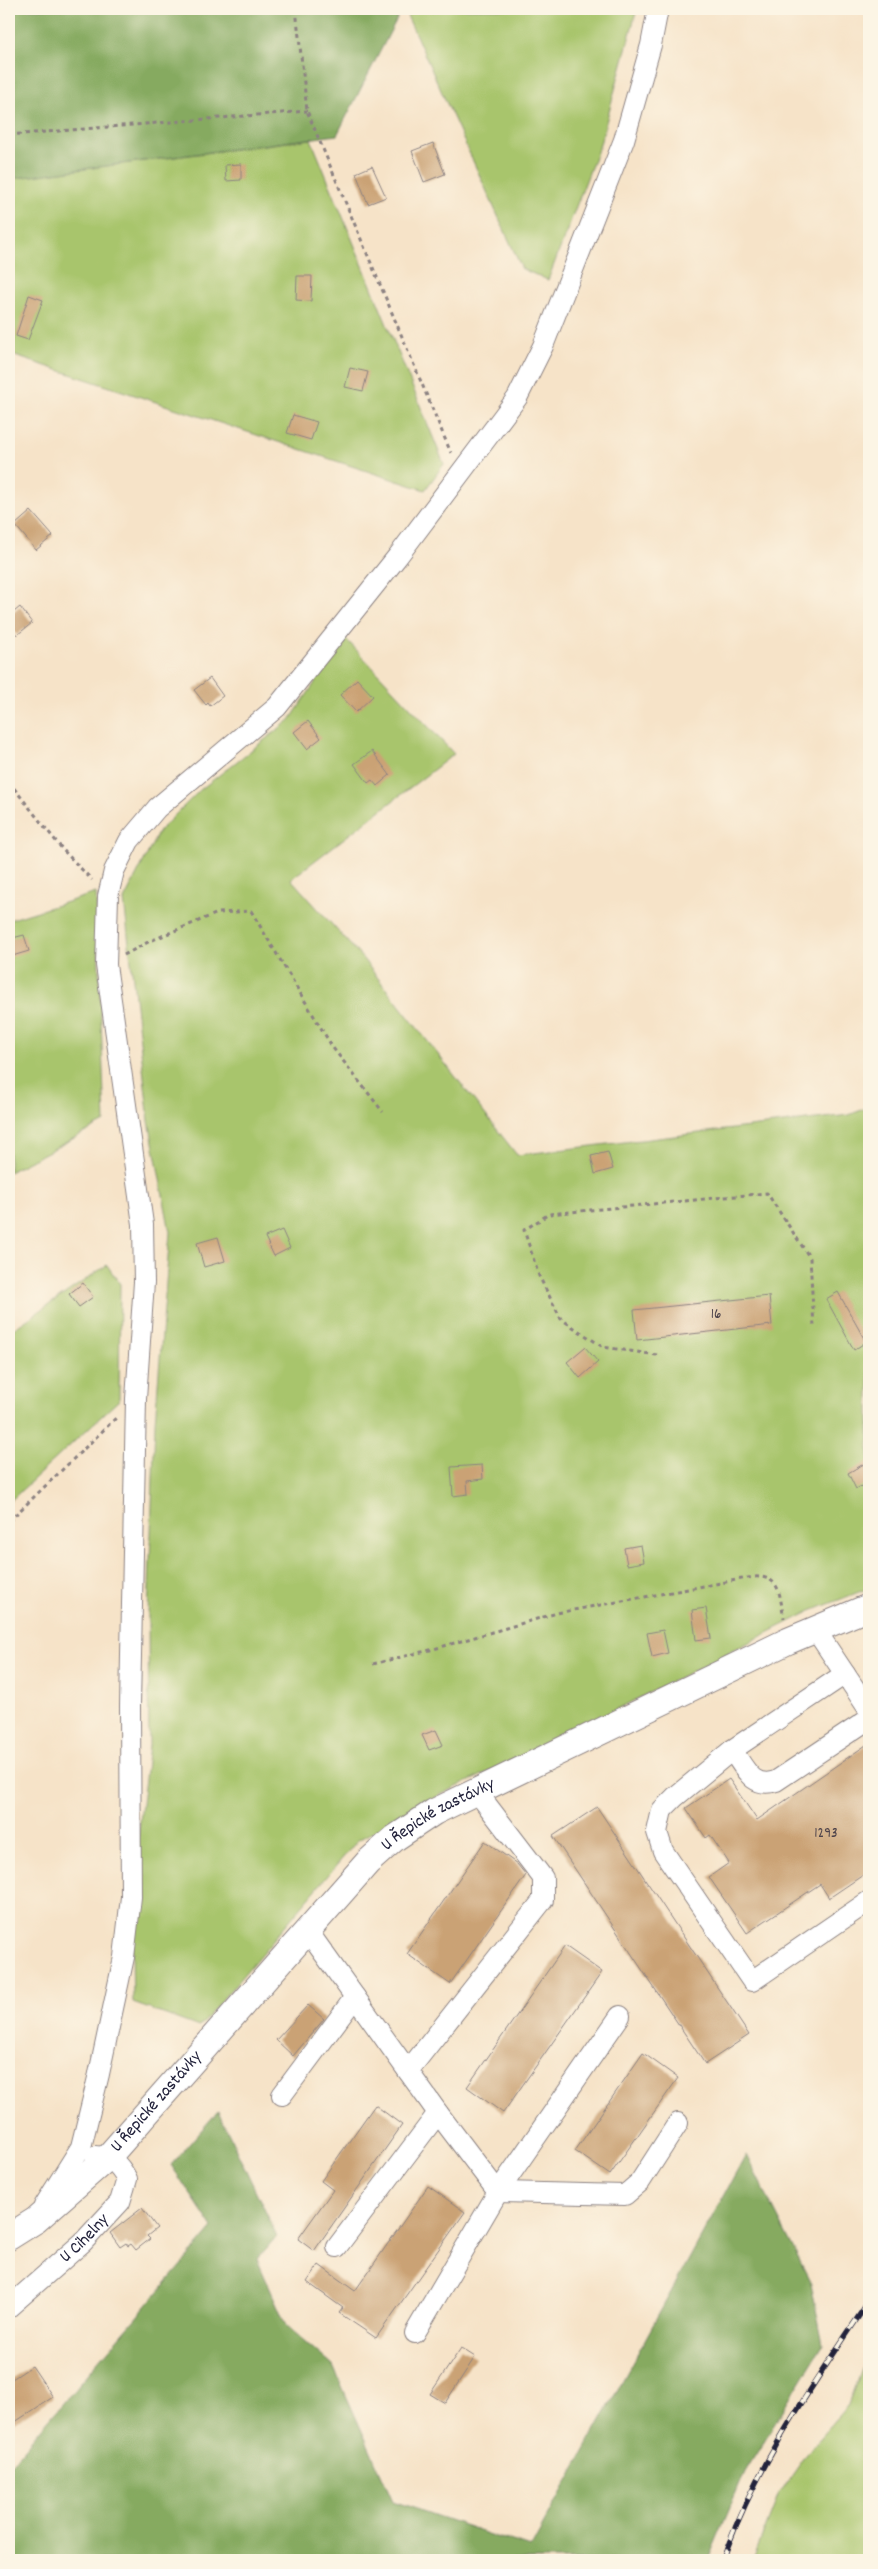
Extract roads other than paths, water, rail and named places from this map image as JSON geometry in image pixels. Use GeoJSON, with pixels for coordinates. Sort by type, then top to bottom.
{"type":"FeatureCollection","features":[{"type":"Feature","properties":{"kind":"main road","name":"U Řepické zastávky"},"geometry":{"type":"LineString","coordinates":[[9,2237],[36,2220],[108,2157],[368,1862],[395,1838],[434,1812],[788,1641],[869,1607]]}},
{"type":"Feature","properties":{"kind":"street"},"geometry":{"type":"LineString","coordinates":[[36,2220],[81,2147],[124,1957],[131,1896],[130,1706],[136,1399],[144,1282],[143,1224],[106,965],[108,896],[114,871],[129,840],[157,808],[277,707],[398,556],[517,398],[543,346],[624,140],[651,45],[658,9]]}},
{"type":"Feature","properties":{"kind":"street"},"geometry":{"type":"LineString","coordinates":[[815,1629],[869,1710]]}},
{"type":"Feature","properties":{"kind":"street"},"geometry":{"type":"LineString","coordinates":[[845,1674],[732,1750],[662,1810],[657,1832],[663,1851],[752,1981],[869,1901]]}},
{"type":"Feature","properties":{"kind":"street"},"geometry":{"type":"LineString","coordinates":[[732,1750],[755,1781],[766,1784],[776,1781],[869,1720]]}},
{"type":"Feature","properties":{"kind":"street"},"geometry":{"type":"LineString","coordinates":[[408,2071],[543,1900],[543,1878],[477,1792]]}},
{"type":"Feature","properties":{"kind":"street"},"geometry":{"type":"LineString","coordinates":[[307,1930],[438,2114],[498,2192]]}},
{"type":"Feature","properties":{"kind":"street"},"geometry":{"type":"LineString","coordinates":[[282,2095],[355,1997]]}},
{"type":"Feature","properties":{"kind":"street"},"geometry":{"type":"LineString","coordinates":[[415,2333],[498,2192],[620,2016]]}},
{"type":"Feature","properties":{"kind":"street"},"geometry":{"type":"LineString","coordinates":[[337,2247],[438,2114]]}},
{"type":"Feature","properties":{"kind":"street"},"geometry":{"type":"LineString","coordinates":[[498,2192],[625,2195],[640,2182],[678,2123]]}},
{"type":"Feature","properties":{"kind":"street"},"geometry":{"type":"LineString","coordinates":[[81,2147],[91,2156],[108,2157]]}},
{"type":"Feature","properties":{"kind":"street","name":"U Cihelny"},"geometry":{"type":"LineString","coordinates":[[9,2307],[84,2242],[120,2202],[127,2179],[120,2166],[108,2157]]}},
{"type":"Feature","properties":{"kind":"railway"},"geometry":{"type":"LineString","coordinates":[[723,2560],[736,2525],[752,2491],[787,2426],[869,2301]]}}]}
